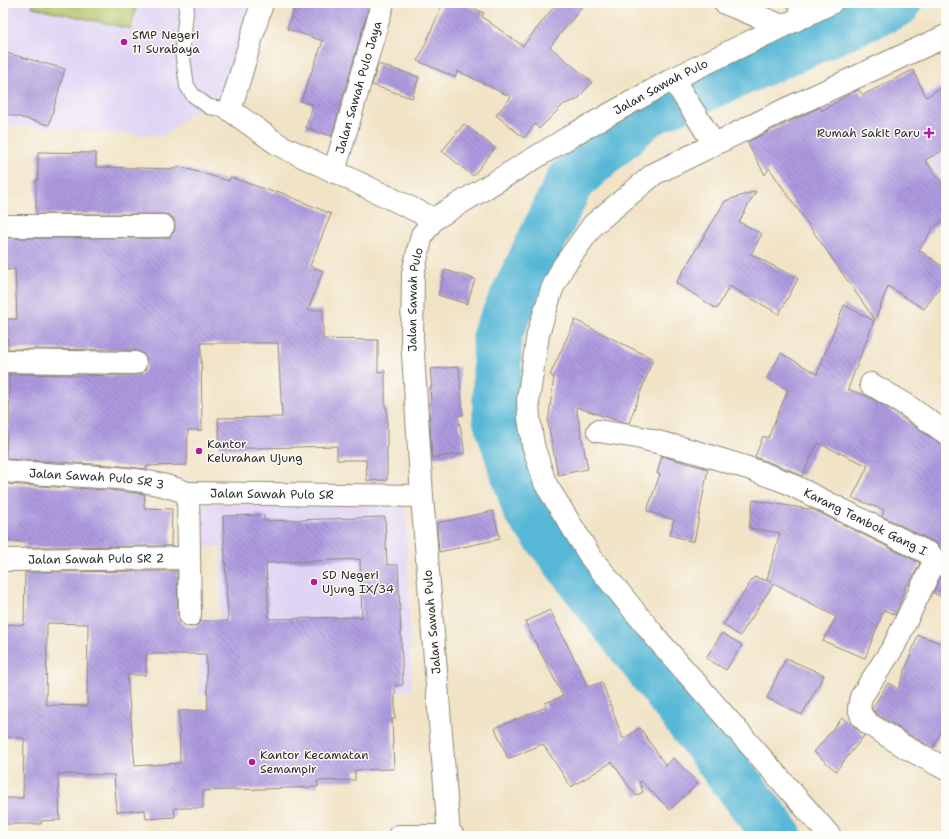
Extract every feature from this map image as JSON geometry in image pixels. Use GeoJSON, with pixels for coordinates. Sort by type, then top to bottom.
{"type":"FeatureCollection","features":[{"type":"Feature","properties":{"kind":"main road"},"geometry":{"type":"LineString","coordinates":[[262,3],[230,110],[279,145],[434,218]]}},
{"type":"Feature","properties":{"kind":"main road","name":"Jalan Sawah Pulo Jaya"},"geometry":{"type":"LineString","coordinates":[[334,172],[383,3]]}},
{"type":"Feature","properties":{"kind":"main road"},"geometry":{"type":"LineString","coordinates":[[725,3],[782,26]]}},
{"type":"Feature","properties":{"kind":"main road","name":"Jalan Sawah Pulo"},"geometry":{"type":"LineString","coordinates":[[451,836],[422,496],[412,338],[413,273],[422,235],[434,218],[576,133],[678,87],[782,26],[802,9],[831,3]]}},
{"type":"Feature","properties":{"kind":"main road"},"geometry":{"type":"LineString","coordinates":[[830,836],[658,640],[592,559],[545,483],[533,445],[528,400],[538,334],[552,289],[563,267],[593,225],[654,174],[710,138],[782,111],[946,36]]}},
{"type":"Feature","properties":{"kind":"main road"},"geometry":{"type":"LineString","coordinates":[[678,87],[710,138]]}},
{"type":"Feature","properties":{"kind":"main road"},"geometry":{"type":"LineString","coordinates":[[3,226],[163,226]]}},
{"type":"Feature","properties":{"kind":"main road"},"geometry":{"type":"LineString","coordinates":[[3,361],[135,363]]}},
{"type":"Feature","properties":{"kind":"main road"},"geometry":{"type":"LineString","coordinates":[[871,384],[905,404],[946,433]]}},
{"type":"Feature","properties":{"kind":"main road","name":"Karang Tembok Gang I"},"geometry":{"type":"LineString","coordinates":[[598,431],[637,437],[693,451],[748,468],[786,482],[930,554],[934,559],[933,564],[894,646],[861,697],[859,708],[862,717],[869,724],[905,747],[946,769]]}},
{"type":"Feature","properties":{"kind":"main road","name":"Jalan Sawah Pulo SR 3"},"geometry":{"type":"LineString","coordinates":[[3,471],[132,479],[157,483],[188,493]]}},
{"type":"Feature","properties":{"kind":"main road"},"geometry":{"type":"LineString","coordinates":[[188,493],[190,615]]}},
{"type":"Feature","properties":{"kind":"main road","name":"Jalan Sawah Pulo SR"},"geometry":{"type":"LineString","coordinates":[[188,493],[422,496]]}},
{"type":"Feature","properties":{"kind":"main road","name":"Jalan Sawah Pulo SR 2"},"geometry":{"type":"LineString","coordinates":[[3,560],[189,558]]}},
{"type":"Feature","properties":{"kind":"main road"},"geometry":{"type":"LineString","coordinates":[[399,836],[451,836]]}},
{"type":"Feature","properties":{"kind":"lane"},"geometry":{"type":"LineString","coordinates":[[187,3],[182,51],[187,86],[193,95],[209,107],[230,110]]}},
{"type":"Feature","properties":{"kind":"shaded area","name":"SMP Negeri 11 Surabaya"},"geometry":{"type":"Polygon","coordinates":[[[3,3],[256,3],[234,80],[164,136],[3,125],[3,3]]]}},
{"type":"Feature","properties":{"kind":"shaded area","name":"Rumah Sakit Paru"},"geometry":{"type":"Polygon","coordinates":[[[946,82],[946,183],[927,157],[899,108],[946,82]]]}},
{"type":"Feature","properties":{"kind":"shaded area","name":"SD Negeri Ujung IX/34"},"geometry":{"type":"Polygon","coordinates":[[[197,503],[406,506],[412,691],[199,695],[200,618],[220,617],[221,547],[197,546],[197,503]]]}},
{"type":"Feature","properties":{"kind":"green space"},"geometry":{"type":"Polygon","coordinates":[[[32,3],[137,3],[131,29],[32,7],[32,3]]]}},
{"type":"Feature","properties":{"kind":"building"},"geometry":{"type":"Polygon","coordinates":[[[296,3],[370,3],[332,136],[306,128],[313,105],[301,101],[323,41],[287,29],[296,3]]]}},
{"type":"Feature","properties":{"kind":"building"},"geometry":{"type":"Polygon","coordinates":[[[443,3],[462,3],[484,13],[482,17],[523,46],[557,3],[585,3],[550,47],[592,82],[577,100],[564,104],[539,129],[535,124],[524,138],[496,115],[511,97],[458,71],[455,77],[418,61],[443,3]]]}},
{"type":"Feature","properties":{"kind":"building"},"geometry":{"type":"Polygon","coordinates":[[[3,52],[65,69],[49,125],[3,113],[3,52]]]}},
{"type":"Feature","properties":{"kind":"building"},"geometry":{"type":"Polygon","coordinates":[[[378,64],[419,77],[412,98],[372,85],[378,64]]]}},
{"type":"Feature","properties":{"kind":"building"},"geometry":{"type":"Polygon","coordinates":[[[913,70],[926,97],[946,85],[946,149],[925,160],[946,189],[946,218],[933,228],[919,250],[946,269],[946,279],[924,309],[888,286],[875,320],[769,168],[765,175],[747,142],[820,107],[822,111],[847,95],[859,90],[863,95],[913,70]]]}},
{"type":"Feature","properties":{"kind":"building"},"geometry":{"type":"Polygon","coordinates":[[[464,124],[495,148],[473,176],[442,151],[464,124]]]}},
{"type":"Feature","properties":{"kind":"building"},"geometry":{"type":"Polygon","coordinates":[[[38,152],[96,153],[96,167],[176,169],[177,166],[229,181],[230,177],[276,193],[277,191],[331,214],[310,266],[323,271],[308,310],[323,310],[323,339],[378,340],[378,372],[385,371],[385,408],[387,408],[387,480],[367,481],[366,460],[337,460],[337,446],[220,449],[218,418],[282,417],[278,343],[201,343],[202,430],[188,430],[187,465],[147,466],[147,469],[111,465],[6,459],[7,425],[10,425],[9,374],[135,376],[141,374],[145,370],[147,363],[146,357],[142,353],[135,350],[8,349],[7,319],[17,319],[15,269],[6,270],[4,238],[163,238],[170,237],[174,232],[175,226],[174,219],[169,215],[163,214],[36,214],[38,152]]]}},
{"type":"Feature","properties":{"kind":"building"},"geometry":{"type":"Polygon","coordinates":[[[756,191],[739,222],[762,234],[751,254],[798,279],[779,314],[729,286],[717,309],[676,283],[725,201],[756,191]]]}},
{"type":"Feature","properties":{"kind":"building"},"geometry":{"type":"Polygon","coordinates":[[[445,270],[475,279],[467,304],[438,295],[445,270]]]}},
{"type":"Feature","properties":{"kind":"building"},"geometry":{"type":"Polygon","coordinates":[[[844,305],[874,321],[848,389],[871,398],[946,447],[946,556],[940,546],[936,543],[882,516],[884,510],[852,498],[868,466],[818,443],[802,476],[755,457],[763,436],[768,438],[788,390],[767,378],[781,353],[817,374],[844,305]]]}},
{"type":"Feature","properties":{"kind":"building"},"geometry":{"type":"Polygon","coordinates":[[[575,320],[653,359],[629,423],[576,407],[588,469],[558,475],[548,423],[554,377],[550,375],[575,320]]]}},
{"type":"Feature","properties":{"kind":"building"},"geometry":{"type":"Polygon","coordinates":[[[459,367],[463,415],[458,415],[465,453],[432,458],[429,403],[431,403],[430,387],[432,387],[430,369],[459,367]]]}},
{"type":"Feature","properties":{"kind":"building"},"geometry":{"type":"Polygon","coordinates":[[[662,456],[708,469],[694,542],[670,535],[674,520],[647,511],[660,474],[657,474],[662,456]]]}},
{"type":"Feature","properties":{"kind":"building"},"geometry":{"type":"Polygon","coordinates":[[[3,484],[109,490],[145,494],[144,508],[172,509],[171,546],[25,547],[25,542],[3,541],[3,484]]]}},
{"type":"Feature","properties":{"kind":"building"},"geometry":{"type":"Polygon","coordinates":[[[753,500],[814,510],[920,563],[909,585],[907,584],[895,615],[884,610],[865,658],[823,641],[836,617],[774,583],[740,636],[723,625],[754,577],[772,582],[767,579],[780,533],[749,528],[753,500]]]}},
{"type":"Feature","properties":{"kind":"building"},"geometry":{"type":"Polygon","coordinates":[[[493,511],[500,539],[439,552],[437,523],[493,511]]]}},
{"type":"Feature","properties":{"kind":"building"},"geometry":{"type":"Polygon","coordinates":[[[264,515],[264,521],[385,517],[387,565],[398,565],[403,685],[395,685],[395,719],[392,719],[394,769],[355,770],[355,780],[317,781],[318,787],[203,791],[203,808],[174,808],[175,817],[146,819],[145,810],[117,812],[114,775],[58,774],[60,820],[41,821],[41,824],[3,824],[3,798],[23,798],[24,738],[3,737],[3,624],[24,625],[25,572],[177,571],[178,615],[180,622],[184,626],[196,626],[201,621],[228,621],[223,516],[264,515]],[[360,559],[266,563],[269,619],[362,617],[360,559]],[[47,623],[46,705],[87,706],[88,624],[47,623]],[[146,654],[146,675],[127,675],[135,766],[180,763],[179,711],[208,710],[206,654],[146,654]]]}},
{"type":"Feature","properties":{"kind":"building"},"geometry":{"type":"Polygon","coordinates":[[[946,563],[946,598],[933,593],[946,563]]]}},
{"type":"Feature","properties":{"kind":"building"},"geometry":{"type":"Polygon","coordinates":[[[550,610],[588,687],[602,682],[623,739],[640,728],[666,766],[673,758],[698,783],[670,810],[641,781],[639,782],[643,792],[636,796],[612,762],[571,787],[543,744],[508,759],[495,728],[546,707],[545,703],[563,696],[525,622],[550,610]]]}},
{"type":"Feature","properties":{"kind":"building"},"geometry":{"type":"Polygon","coordinates":[[[722,633],[742,645],[726,670],[706,658],[722,633]]]}},
{"type":"Feature","properties":{"kind":"building"},"geometry":{"type":"Polygon","coordinates":[[[918,635],[946,645],[946,720],[933,748],[877,714],[872,709],[888,683],[898,689],[918,635]]]}},
{"type":"Feature","properties":{"kind":"building"},"geometry":{"type":"Polygon","coordinates":[[[786,658],[824,675],[802,715],[767,698],[786,658]]]}},
{"type":"Feature","properties":{"kind":"building"},"geometry":{"type":"Polygon","coordinates":[[[842,718],[852,724],[864,736],[836,771],[814,752],[842,718]]]}},
{"type":"Feature","properties":{"kind":"waterway"},"geometry":{"type":"LineString","coordinates":[[778,836],[527,509],[497,418],[497,334],[570,181],[646,113],[897,3]]}},
{"type":"Feature","properties":{"kind":"place","name":"SMP Negeri 11 Surabaya"},"geometry":{"type":"Point","coordinates":[124,42]}},
{"type":"Feature","properties":{"kind":"place","name":"Rumah Sakit Paru"},"geometry":{"type":"Point","coordinates":[929,133]}},
{"type":"Feature","properties":{"kind":"place","name":"Kantor Kelurahan Ujung"},"geometry":{"type":"Point","coordinates":[199,451]}},
{"type":"Feature","properties":{"kind":"place","name":"SD Negeri Ujung IX/34"},"geometry":{"type":"Point","coordinates":[314,582]}},
{"type":"Feature","properties":{"kind":"place","name":"Kantor Kecamatan Semampir"},"geometry":{"type":"Point","coordinates":[252,762]}}]}
